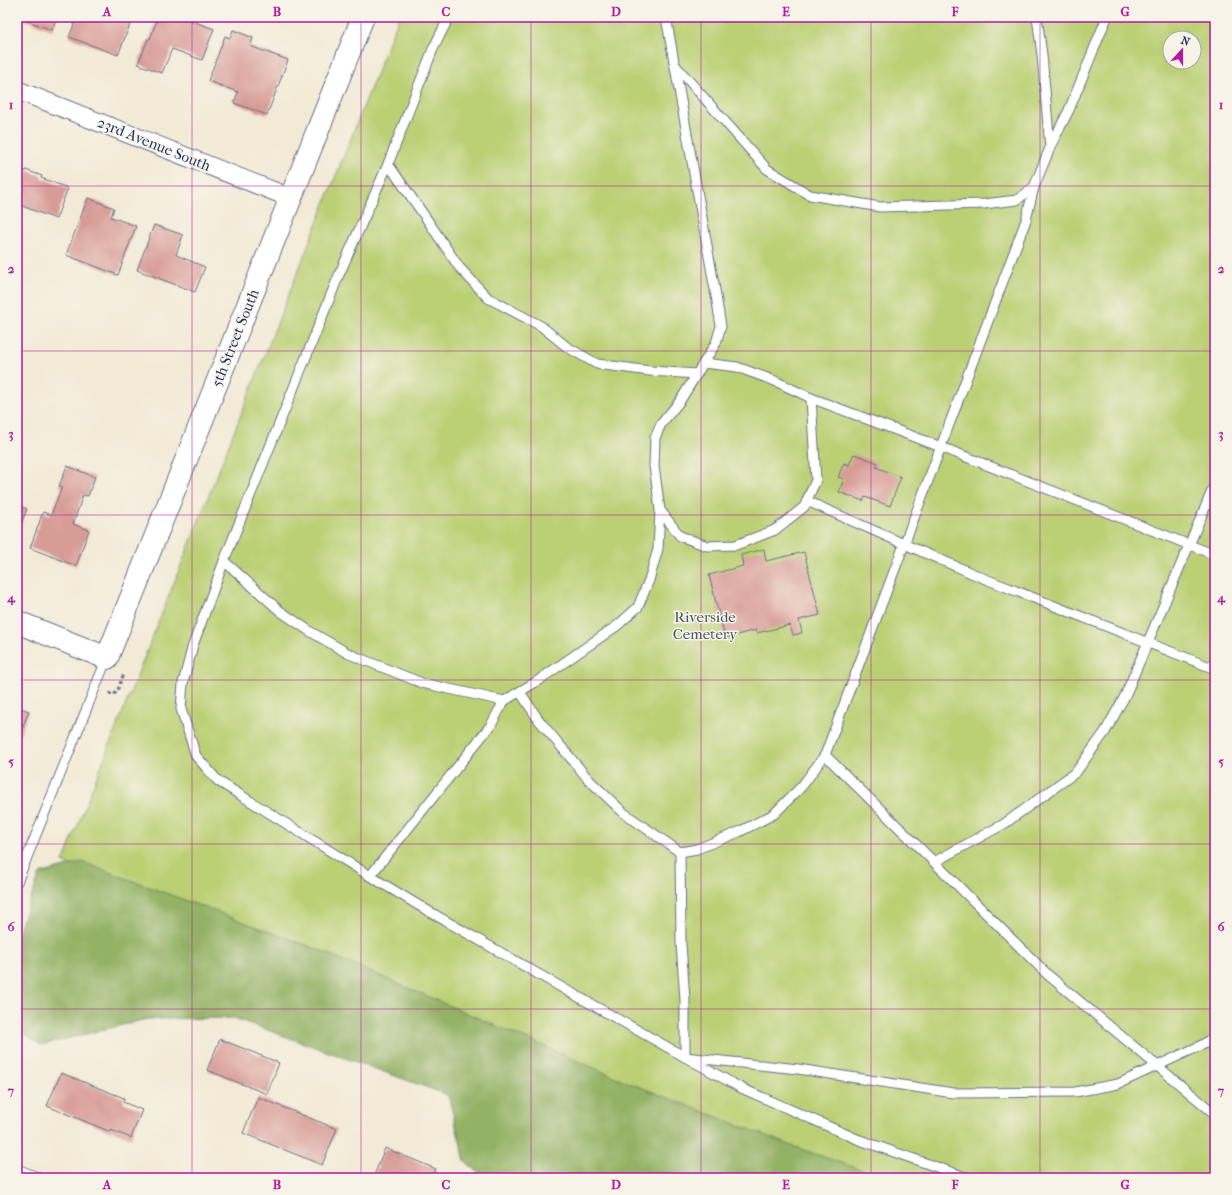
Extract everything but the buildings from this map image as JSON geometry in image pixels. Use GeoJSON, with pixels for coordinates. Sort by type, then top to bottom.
{"type":"FeatureCollection","features":[{"type":"Feature","properties":{"kind":"street","name":"5th Street South"},"geometry":{"type":"LineString","coordinates":[[107,658],[363,17]]}},
{"type":"Feature","properties":{"kind":"street","name":"23rd Avenue South"},"geometry":{"type":"LineString","coordinates":[[17,90],[291,198]]}},
{"type":"Feature","properties":{"kind":"street"},"geometry":{"type":"LineString","coordinates":[[17,622],[107,658]]}},
{"type":"Feature","properties":{"kind":"lane"},"geometry":{"type":"LineString","coordinates":[[449,17],[433,49],[388,164],[339,275],[224,560],[193,645],[183,683],[181,709],[196,756],[218,781],[370,876],[525,967],[741,1088],[857,1139],[968,1178]]}},
{"type":"Feature","properties":{"kind":"lane"},"geometry":{"type":"LineString","coordinates":[[370,876],[491,725],[504,701],[539,680],[618,625],[638,606],[649,580],[658,549],[660,510],[654,466],[655,438],[661,424],[680,401],[716,343],[721,326],[666,17]]}},
{"type":"Feature","properties":{"kind":"lane"},"geometry":{"type":"LineString","coordinates":[[1037,17],[1042,55],[1050,148]]}},
{"type":"Feature","properties":{"kind":"lane"},"geometry":{"type":"LineString","coordinates":[[520,692],[538,719],[588,780],[624,813],[680,852],[697,849],[739,832],[774,814],[802,786],[825,755],[1026,220],[1034,187],[1050,148],[1069,110],[1107,17]]}},
{"type":"Feature","properties":{"kind":"lane"},"geometry":{"type":"LineString","coordinates":[[674,65],[767,169],[810,195],[880,207],[984,204],[1017,200],[1034,187]]}},
{"type":"Feature","properties":{"kind":"lane"},"geometry":{"type":"LineString","coordinates":[[388,164],[459,267],[488,298],[541,326],[567,346],[597,364],[650,371],[697,374]]}},
{"type":"Feature","properties":{"kind":"lane"},"geometry":{"type":"LineString","coordinates":[[704,363],[737,367],[775,381],[811,398],[1215,555]]}},
{"type":"Feature","properties":{"kind":"lane"},"geometry":{"type":"LineString","coordinates":[[660,510],[680,536],[707,546],[736,545],[775,530],[804,507],[816,480],[811,398]]}},
{"type":"Feature","properties":{"kind":"lane"},"geometry":{"type":"LineString","coordinates":[[934,862],[1004,824],[1076,772],[1108,726],[1125,696],[1215,484]]}},
{"type":"Feature","properties":{"kind":"lane"},"geometry":{"type":"LineString","coordinates":[[807,501],[983,578],[1215,668]]}},
{"type":"Feature","properties":{"kind":"lane"},"geometry":{"type":"LineString","coordinates":[[224,560],[280,611],[311,632],[349,654],[422,683],[504,701]]}},
{"type":"Feature","properties":{"kind":"lane"},"geometry":{"type":"LineString","coordinates":[[17,882],[107,658]]}},
{"type":"Feature","properties":{"kind":"lane"},"geometry":{"type":"LineString","coordinates":[[825,755],[1048,975],[1215,1114]]}},
{"type":"Feature","properties":{"kind":"lane"},"geometry":{"type":"LineString","coordinates":[[680,852],[681,944],[685,1000],[685,1057]]}},
{"type":"Feature","properties":{"kind":"lane"},"geometry":{"type":"LineString","coordinates":[[685,1057],[798,1069],[953,1093],[1075,1092],[1118,1084],[1204,1044],[1215,1036]]}},
{"type":"Feature","properties":{"kind":"lane"},"geometry":{"type":"LineString","coordinates":[[17,1169],[40,1178]]}},
{"type":"Feature","properties":{"kind":"green space","name":"Riverside Cemetery"},"geometry":{"type":"Polygon","coordinates":[[[399,17],[1215,17],[1215,1178],[686,1178],[481,1083],[63,862],[399,17]]]}},
{"type":"Feature","properties":{"kind":"green space"},"geometry":{"type":"Polygon","coordinates":[[[82,862],[322,951],[627,1082],[795,1147],[885,1178],[485,1178],[465,1161],[448,1095],[234,1018],[147,1019],[41,1045],[17,1029],[17,934],[40,874],[82,862]]]}}]}
